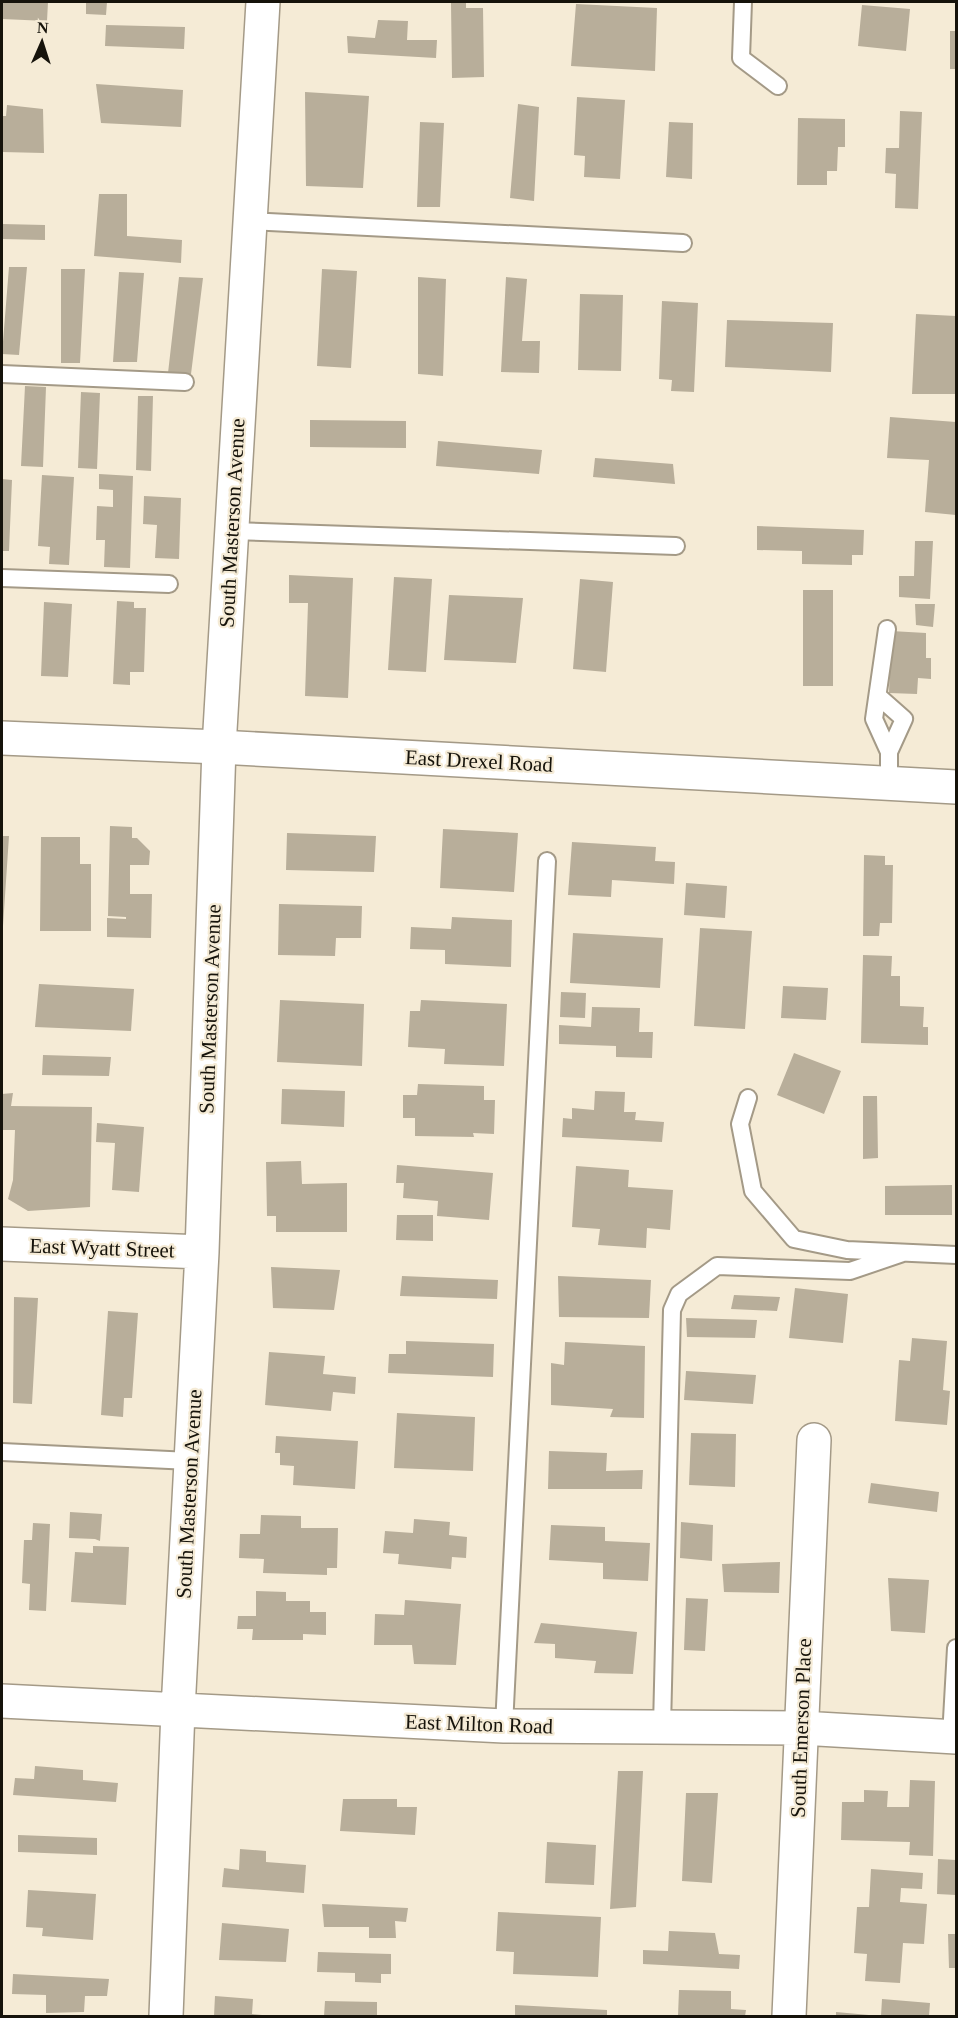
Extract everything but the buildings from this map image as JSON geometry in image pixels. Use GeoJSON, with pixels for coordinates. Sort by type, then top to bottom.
{"type":"FeatureCollection","features":[{"type":"Feature","properties":{"kind":"street","name":"South Masterson Avenue"},"geometry":{"type":"LineString","coordinates":[[166,2016],[178,1710],[202,1252],[219,747],[263,2]]}},
{"type":"Feature","properties":{"kind":"street","name":"East Drexel Road"},"geometry":{"type":"LineString","coordinates":[[2,738],[219,747],[889,767],[957,787]]}},
{"type":"Feature","properties":{"kind":"street","name":"East Wyatt Street"},"geometry":{"type":"LineString","coordinates":[[2,1244],[202,1252]]}},
{"type":"Feature","properties":{"kind":"street","name":"South Emerson Place"},"geometry":{"type":"LineString","coordinates":[[789,2016],[814,1440]]}},
{"type":"Feature","properties":{"kind":"street","name":"East Milton Road"},"geometry":{"type":"LineString","coordinates":[[2,1701],[504,1726],[801,1728],[954,1737]]}},
{"type":"Feature","properties":{"kind":"lane"},"geometry":{"type":"LineString","coordinates":[[743,2],[741,58],[778,86]]}},
{"type":"Feature","properties":{"kind":"lane"},"geometry":{"type":"LineString","coordinates":[[250,221],[683,243]]}},
{"type":"Feature","properties":{"kind":"lane"},"geometry":{"type":"LineString","coordinates":[[2,374],[185,382]]}},
{"type":"Feature","properties":{"kind":"lane"},"geometry":{"type":"LineString","coordinates":[[231,531],[676,546]]}},
{"type":"Feature","properties":{"kind":"lane"},"geometry":{"type":"LineString","coordinates":[[2,578],[169,584]]}},
{"type":"Feature","properties":{"kind":"lane"},"geometry":{"type":"LineString","coordinates":[[887,629],[874,718],[889,767]]}},
{"type":"Feature","properties":{"kind":"lane"},"geometry":{"type":"LineString","coordinates":[[878,696],[904,719],[889,767]]}},
{"type":"Feature","properties":{"kind":"lane"},"geometry":{"type":"LineString","coordinates":[[504,1726],[547,861]]}},
{"type":"Feature","properties":{"kind":"lane"},"geometry":{"type":"LineString","coordinates":[[748,1098],[740,1124],[753,1191],[794,1239],[847,1250],[957,1255]]}},
{"type":"Feature","properties":{"kind":"lane"},"geometry":{"type":"LineString","coordinates":[[662,1727],[672,1311],[679,1294],[717,1266],[850,1271],[903,1253]]}},
{"type":"Feature","properties":{"kind":"lane"},"geometry":{"type":"LineString","coordinates":[[2,1452],[190,1461]]}},
{"type":"Feature","properties":{"kind":"lane"},"geometry":{"type":"LineString","coordinates":[[954,1737],[957,1648]]}}]}
